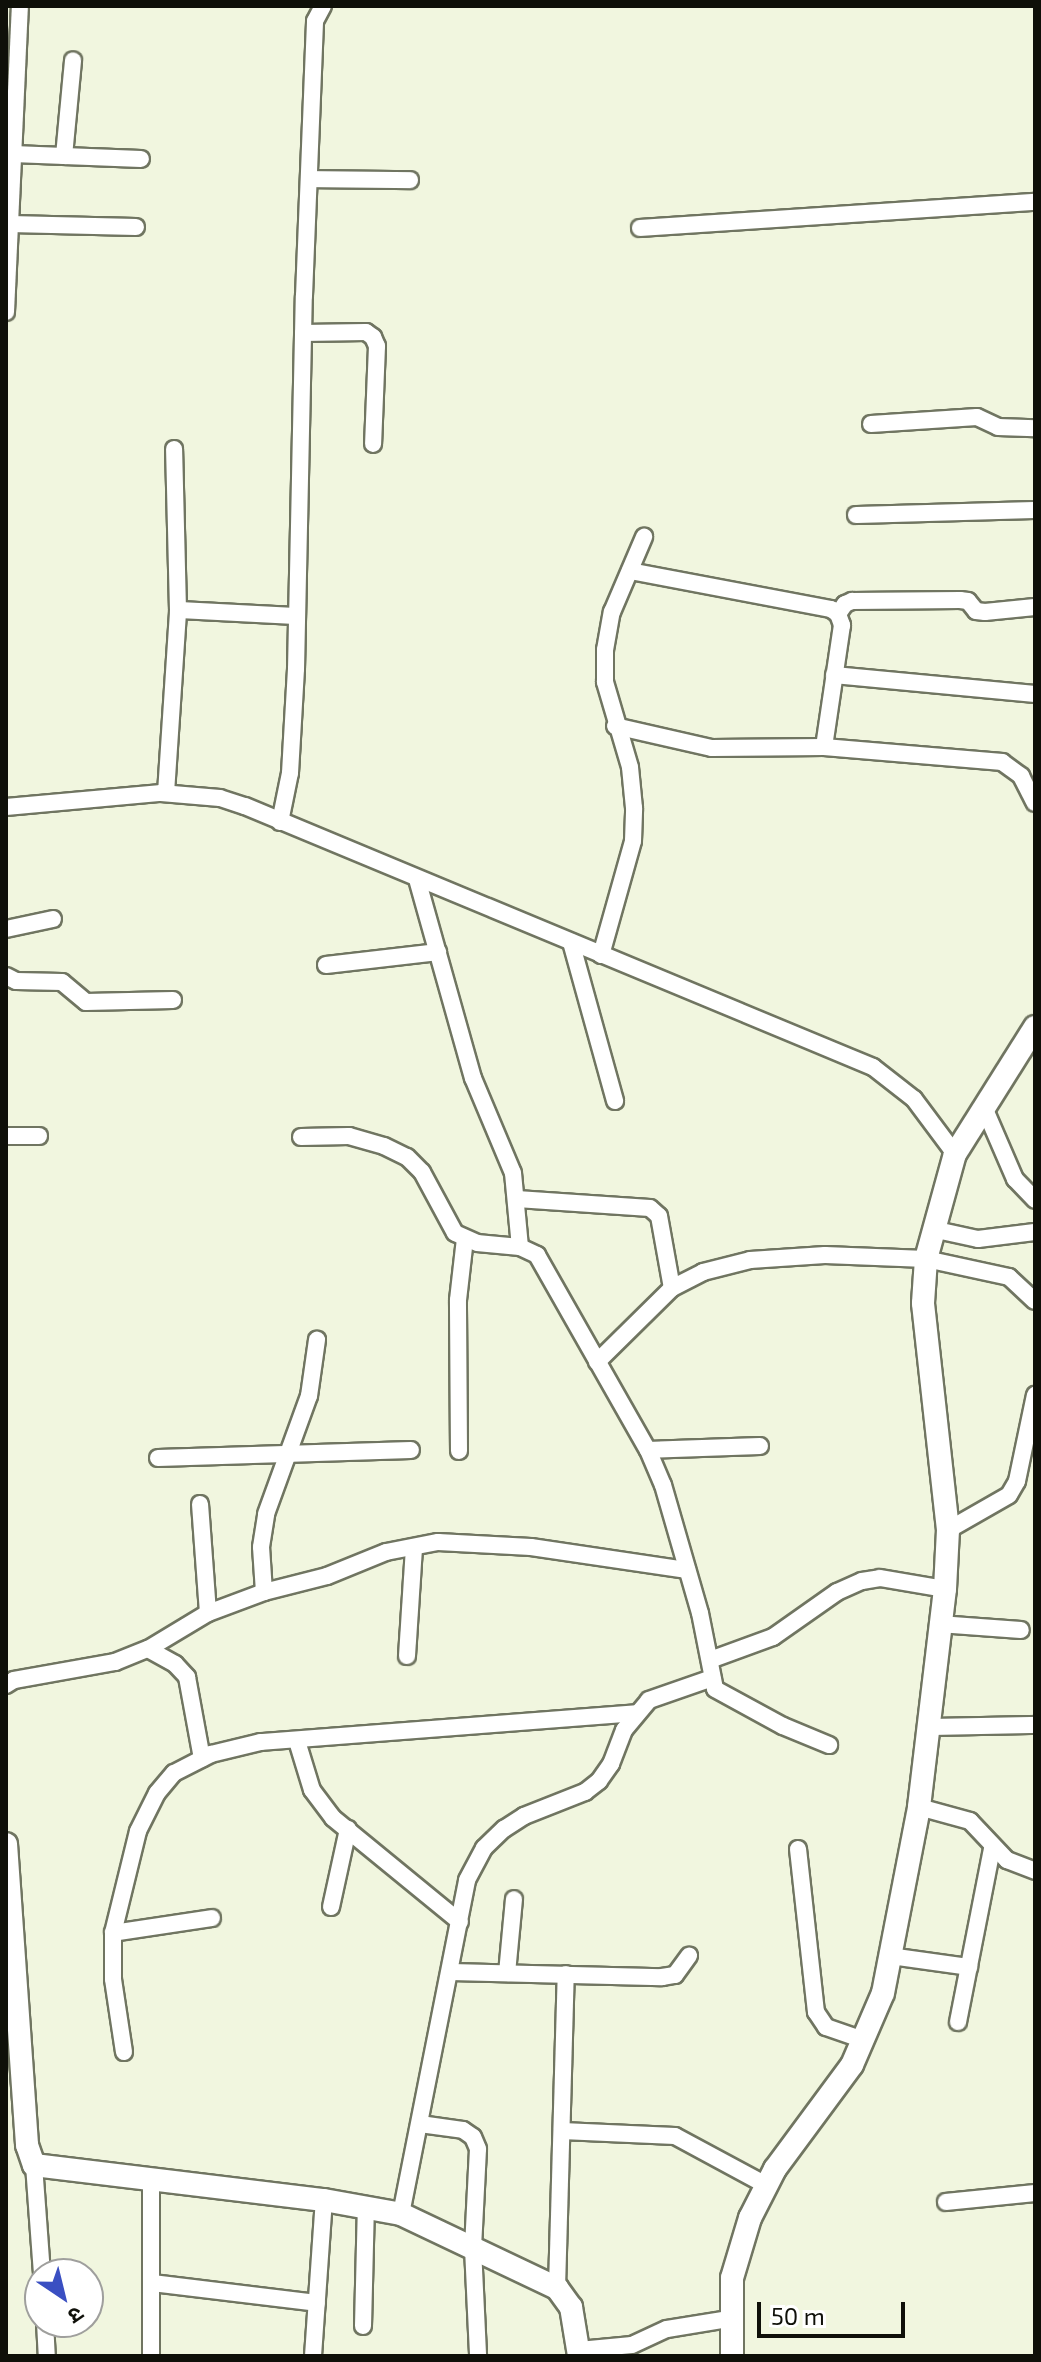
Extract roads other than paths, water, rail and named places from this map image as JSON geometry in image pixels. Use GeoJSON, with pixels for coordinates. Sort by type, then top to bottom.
{"type":"FeatureCollection","features":[{"type":"Feature","properties":{"kind":"street"},"geometry":{"type":"LineString","coordinates":[[6,312],[20,6]]}},
{"type":"Feature","properties":{"kind":"street"},"geometry":{"type":"LineString","coordinates":[[280,822],[290,773],[315,21],[323,6]]}},
{"type":"Feature","properties":{"kind":"street"},"geometry":{"type":"LineString","coordinates":[[64,156],[73,60]]}},
{"type":"Feature","properties":{"kind":"street"},"geometry":{"type":"LineString","coordinates":[[13,154],[141,159]]}},
{"type":"Feature","properties":{"kind":"street"},"geometry":{"type":"LineString","coordinates":[[309,179],[410,180]]}},
{"type":"Feature","properties":{"kind":"street"},"geometry":{"type":"LineString","coordinates":[[640,228],[1035,202]]}},
{"type":"Feature","properties":{"kind":"street"},"geometry":{"type":"LineString","coordinates":[[10,224],[136,227]]}},
{"type":"Feature","properties":{"kind":"street"},"geometry":{"type":"LineString","coordinates":[[303,333],[366,332],[373,337],[377,346],[373,444]]}},
{"type":"Feature","properties":{"kind":"street"},"geometry":{"type":"LineString","coordinates":[[871,424],[977,417],[998,427],[1035,428]]}},
{"type":"Feature","properties":{"kind":"street"},"geometry":{"type":"LineString","coordinates":[[166,793],[178,610],[174,449]]}},
{"type":"Feature","properties":{"kind":"street"},"geometry":{"type":"LineString","coordinates":[[856,515],[1035,510]]}},
{"type":"Feature","properties":{"kind":"street"},"geometry":{"type":"LineString","coordinates":[[601,955],[633,841],[630,767],[615,726],[605,682],[605,650],[612,612],[644,537]]}},
{"type":"Feature","properties":{"kind":"street"},"geometry":{"type":"LineString","coordinates":[[630,571],[831,609],[838,614],[842,625],[824,747]]}},
{"type":"Feature","properties":{"kind":"street"},"geometry":{"type":"LineString","coordinates":[[838,614],[845,604],[852,601],[960,600],[968,601],[976,611],[985,612],[1035,607]]}},
{"type":"Feature","properties":{"kind":"street"},"geometry":{"type":"LineString","coordinates":[[178,610],[297,616]]}},
{"type":"Feature","properties":{"kind":"street"},"geometry":{"type":"LineString","coordinates":[[834,675],[1035,694]]}},
{"type":"Feature","properties":{"kind":"street"},"geometry":{"type":"LineString","coordinates":[[615,726],[712,748],[824,747],[1002,762],[1021,776],[1035,803]]}},
{"type":"Feature","properties":{"kind":"street"},"geometry":{"type":"LineString","coordinates":[[6,807],[166,793],[220,798],[873,1067],[914,1099],[955,1154]]}},
{"type":"Feature","properties":{"kind":"street"},"geometry":{"type":"LineString","coordinates":[[417,879],[473,1078],[513,1173],[520,1247]]}},
{"type":"Feature","properties":{"kind":"street"},"geometry":{"type":"LineString","coordinates":[[6,929],[53,919]]}},
{"type":"Feature","properties":{"kind":"street"},"geometry":{"type":"LineString","coordinates":[[571,942],[615,1101]]}},
{"type":"Feature","properties":{"kind":"street"},"geometry":{"type":"LineString","coordinates":[[326,965],[438,952]]}},
{"type":"Feature","properties":{"kind":"street"},"geometry":{"type":"LineString","coordinates":[[6,976],[16,981],[62,982],[86,1002],[173,1000]]}},
{"type":"Feature","properties":{"kind":"street"},"geometry":{"type":"LineString","coordinates":[[732,2356],[729,2319],[732,2278],[750,2218],[766,2185],[852,2065],[883,1993],[919,1807],[945,1589],[948,1530],[923,1303],[926,1259],[955,1154],[983,1105],[1035,1027]]}},
{"type":"Feature","properties":{"kind":"street"},"geometry":{"type":"LineString","coordinates":[[983,1105],[1015,1179],[1035,1200]]}},
{"type":"Feature","properties":{"kind":"street"},"geometry":{"type":"LineString","coordinates":[[6,1136],[39,1136]]}},
{"type":"Feature","properties":{"kind":"street"},"geometry":{"type":"LineString","coordinates":[[301,1137],[349,1136],[384,1146],[407,1157],[422,1172],[455,1233],[465,1239],[520,1247],[537,1255],[648,1450],[663,1485],[710,1660],[712,1678],[722,1695],[829,1745]]}},
{"type":"Feature","properties":{"kind":"street"},"geometry":{"type":"LineString","coordinates":[[517,1199],[650,1208],[659,1216],[672,1288]]}},
{"type":"Feature","properties":{"kind":"street"},"geometry":{"type":"LineString","coordinates":[[932,1229],[978,1239],[1035,1232]]}},
{"type":"Feature","properties":{"kind":"street"},"geometry":{"type":"LineString","coordinates":[[459,1451],[458,1300],[465,1239]]}},
{"type":"Feature","properties":{"kind":"street"},"geometry":{"type":"LineString","coordinates":[[597,1362],[672,1288],[703,1272],[750,1260],[825,1255],[926,1259],[1009,1277],[1035,1301]]}},
{"type":"Feature","properties":{"kind":"street"},"geometry":{"type":"LineString","coordinates":[[264,1592],[261,1547],[266,1514],[286,1452],[309,1396],[317,1340]]}},
{"type":"Feature","properties":{"kind":"street"},"geometry":{"type":"LineString","coordinates":[[948,1530],[1009,1495],[1017,1481],[1035,1395]]}},
{"type":"Feature","properties":{"kind":"street"},"geometry":{"type":"LineString","coordinates":[[648,1450],[760,1446]]}},
{"type":"Feature","properties":{"kind":"street"},"geometry":{"type":"LineString","coordinates":[[158,1458],[411,1450]]}},
{"type":"Feature","properties":{"kind":"street"},"geometry":{"type":"LineString","coordinates":[[1017,1481],[1035,1478]]}},
{"type":"Feature","properties":{"kind":"street"},"geometry":{"type":"LineString","coordinates":[[200,1504],[208,1613]]}},
{"type":"Feature","properties":{"kind":"street"},"geometry":{"type":"LineString","coordinates":[[6,1685],[14,1680],[115,1662],[148,1649],[208,1613],[264,1592],[327,1576],[386,1552],[438,1542],[517,1546],[687,1570]]}},
{"type":"Feature","properties":{"kind":"street"},"geometry":{"type":"LineString","coordinates":[[407,1656],[414,1547]]}},
{"type":"Feature","properties":{"kind":"street"},"geometry":{"type":"LineString","coordinates":[[710,1660],[773,1637],[797,1624],[837,1592],[862,1581],[880,1578],[945,1589]]}},
{"type":"Feature","properties":{"kind":"street"},"geometry":{"type":"LineString","coordinates":[[939,1624],[1021,1630]]}},
{"type":"Feature","properties":{"kind":"street"},"geometry":{"type":"LineString","coordinates":[[148,1649],[175,1664],[187,1677],[202,1759]]}},
{"type":"Feature","properties":{"kind":"street"},"geometry":{"type":"LineString","coordinates":[[401,2214],[467,1880],[484,1848],[524,1816],[585,1792],[599,1781],[635,1713],[649,1700],[712,1678]]}},
{"type":"Feature","properties":{"kind":"street"},"geometry":{"type":"LineString","coordinates":[[124,2052],[113,1979],[113,1933],[138,1831],[174,1773],[202,1759],[261,1742],[635,1713]]}},
{"type":"Feature","properties":{"kind":"street"},"geometry":{"type":"LineString","coordinates":[[927,1727],[1035,1725]]}},
{"type":"Feature","properties":{"kind":"street"},"geometry":{"type":"LineString","coordinates":[[297,1741],[312,1790],[333,1818],[460,1922]]}},
{"type":"Feature","properties":{"kind":"street"},"geometry":{"type":"LineString","coordinates":[[919,1807],[970,1821],[992,1848],[1007,1860],[1035,1871]]}},
{"type":"Feature","properties":{"kind":"street"},"geometry":{"type":"LineString","coordinates":[[331,1907],[348,1829]]}},
{"type":"Feature","properties":{"kind":"street"},"geometry":{"type":"LineString","coordinates":[[6,1844],[14,2082],[34,2165],[41,2258]]}},
{"type":"Feature","properties":{"kind":"street"},"geometry":{"type":"LineString","coordinates":[[958,2022],[992,1848]]}},
{"type":"Feature","properties":{"kind":"street"},"geometry":{"type":"LineString","coordinates":[[798,1849],[816,2012],[826,2027],[863,2040]]}},
{"type":"Feature","properties":{"kind":"street"},"geometry":{"type":"LineString","coordinates":[[507,1973],[514,1899]]}},
{"type":"Feature","properties":{"kind":"street"},"geometry":{"type":"LineString","coordinates":[[113,1933],[212,1918]]}},
{"type":"Feature","properties":{"kind":"street"},"geometry":{"type":"LineString","coordinates":[[451,1972],[662,1977],[675,1975],[689,1956]]}},
{"type":"Feature","properties":{"kind":"street"},"geometry":{"type":"LineString","coordinates":[[890,1956],[969,1967]]}},
{"type":"Feature","properties":{"kind":"street"},"geometry":{"type":"LineString","coordinates":[[557,2288],[566,1974]]}},
{"type":"Feature","properties":{"kind":"street"},"geometry":{"type":"LineString","coordinates":[[420,2124],[463,2130],[473,2137],[478,2149],[473,2248],[478,2356]]}},
{"type":"Feature","properties":{"kind":"street"},"geometry":{"type":"LineString","coordinates":[[562,2131],[675,2136],[766,2185]]}},
{"type":"Feature","properties":{"kind":"street"},"geometry":{"type":"LineString","coordinates":[[34,2165],[366,2205],[401,2214],[557,2288],[571,2307],[579,2353],[632,2345],[667,2329],[729,2319]]}},
{"type":"Feature","properties":{"kind":"street"},"geometry":{"type":"LineString","coordinates":[[151,2181],[151,2356]]}},
{"type":"Feature","properties":{"kind":"street"},"geometry":{"type":"LineString","coordinates":[[946,2202],[1035,2193]]}},
{"type":"Feature","properties":{"kind":"street"},"geometry":{"type":"LineString","coordinates":[[313,2356],[324,2200]]}},
{"type":"Feature","properties":{"kind":"street"},"geometry":{"type":"LineString","coordinates":[[363,2326],[366,2205]]}},
{"type":"Feature","properties":{"kind":"street"},"geometry":{"type":"LineString","coordinates":[[152,2283],[317,2303]]}}]}
